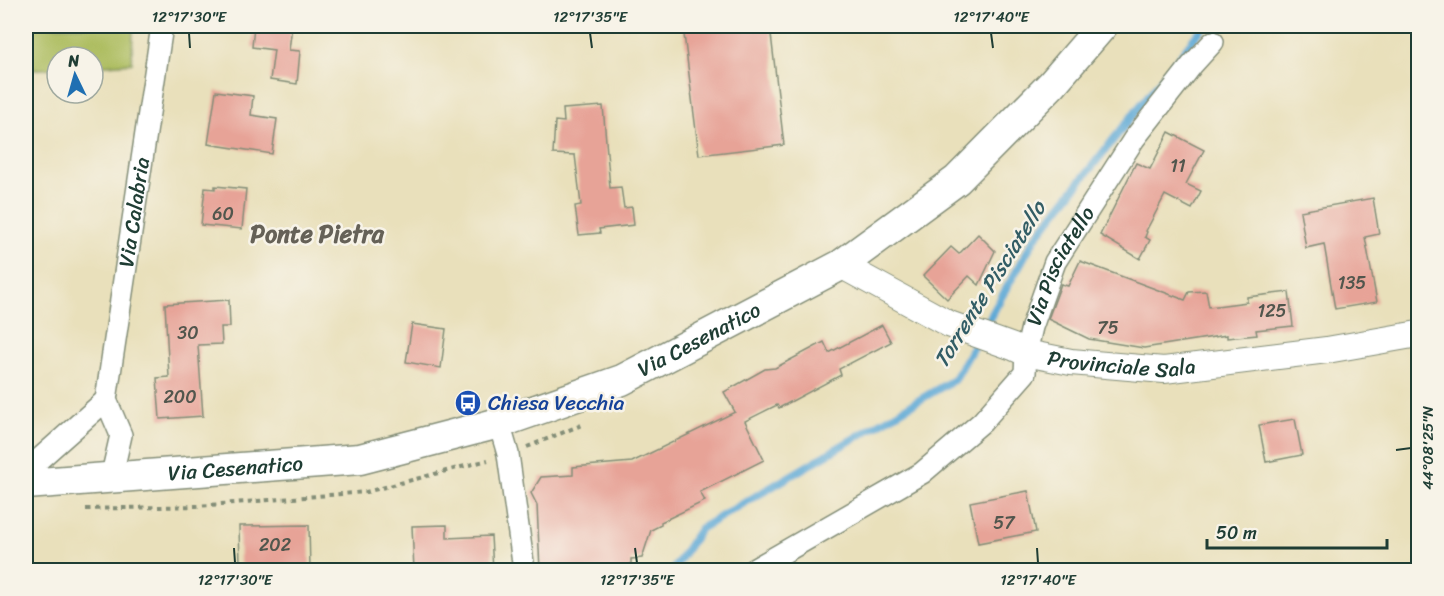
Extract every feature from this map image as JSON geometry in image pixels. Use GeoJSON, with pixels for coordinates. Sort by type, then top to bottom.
{"type":"FeatureCollection","features":[{"type":"Feature","properties":{"kind":"main road","name":"Via Cesenatico"},"geometry":{"type":"LineString","coordinates":[[26,484],[360,459],[499,423],[622,380],[841,266],[957,180],[1052,84],[1102,26]]}},
{"type":"Feature","properties":{"kind":"street","name":"Via Calabria"},"geometry":{"type":"LineString","coordinates":[[106,400],[162,26]]}},
{"type":"Feature","properties":{"kind":"street","name":"Via Pisciatello"},"geometry":{"type":"LineString","coordinates":[[753,570],[922,473],[982,422],[1025,373],[1020,350],[1032,327],[1055,262],[1134,139],[1213,42]]}},
{"type":"Feature","properties":{"kind":"street","name":"Provinciale Sala"},"geometry":{"type":"LineString","coordinates":[[841,266],[949,324],[1020,350],[1071,362],[1164,370],[1327,350],[1419,334]]}},
{"type":"Feature","properties":{"kind":"street"},"geometry":{"type":"LineString","coordinates":[[26,471],[106,400],[120,435],[111,479]]}},
{"type":"Feature","properties":{"kind":"street"},"geometry":{"type":"LineString","coordinates":[[499,423],[508,454],[524,570]]}},
{"type":"Feature","properties":{"kind":"green space"},"geometry":{"type":"Polygon","coordinates":[[[26,26],[133,26],[132,63],[105,65],[105,45],[45,45],[45,69],[26,70],[26,26]]]}},
{"type":"Feature","properties":{"kind":"building"},"geometry":{"type":"Polygon","coordinates":[[[254,26],[292,26],[289,50],[300,51],[297,84],[270,80],[274,50],[252,47],[254,26]]]}},
{"type":"Feature","properties":{"kind":"building"},"geometry":{"type":"Polygon","coordinates":[[[683,26],[770,26],[784,145],[699,155],[683,26]]]}},
{"type":"Feature","properties":{"kind":"building"},"geometry":{"type":"Polygon","coordinates":[[[216,91],[253,96],[251,115],[277,119],[272,154],[208,144],[216,91]]]}},
{"type":"Feature","properties":{"kind":"building"},"geometry":{"type":"Polygon","coordinates":[[[603,106],[610,188],[621,187],[624,208],[632,207],[634,225],[599,229],[600,233],[579,235],[575,206],[581,205],[575,155],[553,154],[555,121],[564,122],[563,109],[603,106]]]}},
{"type":"Feature","properties":{"kind":"building"},"geometry":{"type":"Polygon","coordinates":[[[1169,132],[1204,150],[1186,184],[1201,191],[1192,209],[1165,195],[1146,231],[1145,237],[1150,240],[1140,259],[1100,235],[1136,163],[1150,169],[1169,132]]]}},
{"type":"Feature","properties":{"kind":"building"},"geometry":{"type":"Polygon","coordinates":[[[215,186],[246,189],[242,229],[201,225],[205,188],[215,189],[215,186]]]}},
{"type":"Feature","properties":{"kind":"building"},"geometry":{"type":"Polygon","coordinates":[[[1373,198],[1379,234],[1365,237],[1377,302],[1335,309],[1324,244],[1306,248],[1300,211],[1373,198]]]}},
{"type":"Feature","properties":{"kind":"building"},"geometry":{"type":"Polygon","coordinates":[[[978,234],[995,251],[979,285],[969,276],[947,299],[923,276],[951,247],[959,254],[978,234]]]}},
{"type":"Feature","properties":{"kind":"building"},"geometry":{"type":"Polygon","coordinates":[[[1080,261],[1185,300],[1189,292],[1206,291],[1209,307],[1247,302],[1247,297],[1289,292],[1293,326],[1256,330],[1257,335],[1227,338],[1227,335],[1144,348],[1089,339],[1048,319],[1061,284],[1068,286],[1080,261]]]}},
{"type":"Feature","properties":{"kind":"building"},"geometry":{"type":"Polygon","coordinates":[[[229,300],[230,327],[221,327],[222,344],[198,345],[203,416],[160,419],[157,378],[169,377],[165,304],[229,300]]]}},
{"type":"Feature","properties":{"kind":"building"},"geometry":{"type":"Polygon","coordinates":[[[412,324],[446,329],[441,368],[406,362],[412,324]]]}},
{"type":"Feature","properties":{"kind":"building"},"geometry":{"type":"Polygon","coordinates":[[[882,325],[891,342],[839,369],[841,375],[779,408],[777,405],[745,421],[764,460],[700,492],[705,501],[661,522],[661,525],[651,530],[642,558],[631,559],[631,570],[540,570],[537,505],[531,493],[541,477],[573,475],[573,467],[632,462],[735,412],[724,392],[765,369],[775,368],[824,342],[829,353],[882,325]]]}},
{"type":"Feature","properties":{"kind":"building"},"geometry":{"type":"Polygon","coordinates":[[[1295,419],[1302,455],[1266,462],[1259,425],[1295,419]]]}},
{"type":"Feature","properties":{"kind":"building"},"geometry":{"type":"Polygon","coordinates":[[[1028,491],[1036,532],[978,543],[970,502],[1028,491]]]}},
{"type":"Feature","properties":{"kind":"building"},"geometry":{"type":"Polygon","coordinates":[[[309,525],[310,570],[244,570],[243,564],[240,564],[239,526],[309,525]]]}},
{"type":"Feature","properties":{"kind":"building"},"geometry":{"type":"Polygon","coordinates":[[[447,525],[447,538],[491,536],[493,570],[414,570],[412,526],[447,525]]]}},
{"type":"Feature","properties":{"kind":"waterway","name":"Torrente Pisciatello"},"geometry":{"type":"LineString","coordinates":[[673,570],[700,529],[955,379],[1035,238],[1204,26]]}},
{"type":"Feature","properties":{"kind":"place","name":"Chiesa Vecchia"},"geometry":{"type":"Point","coordinates":[468,403]}},
{"type":"Feature","properties":{"kind":"district","name":"Ponte Pietra"},"geometry":{"type":"Point","coordinates":[317,234]}}]}
